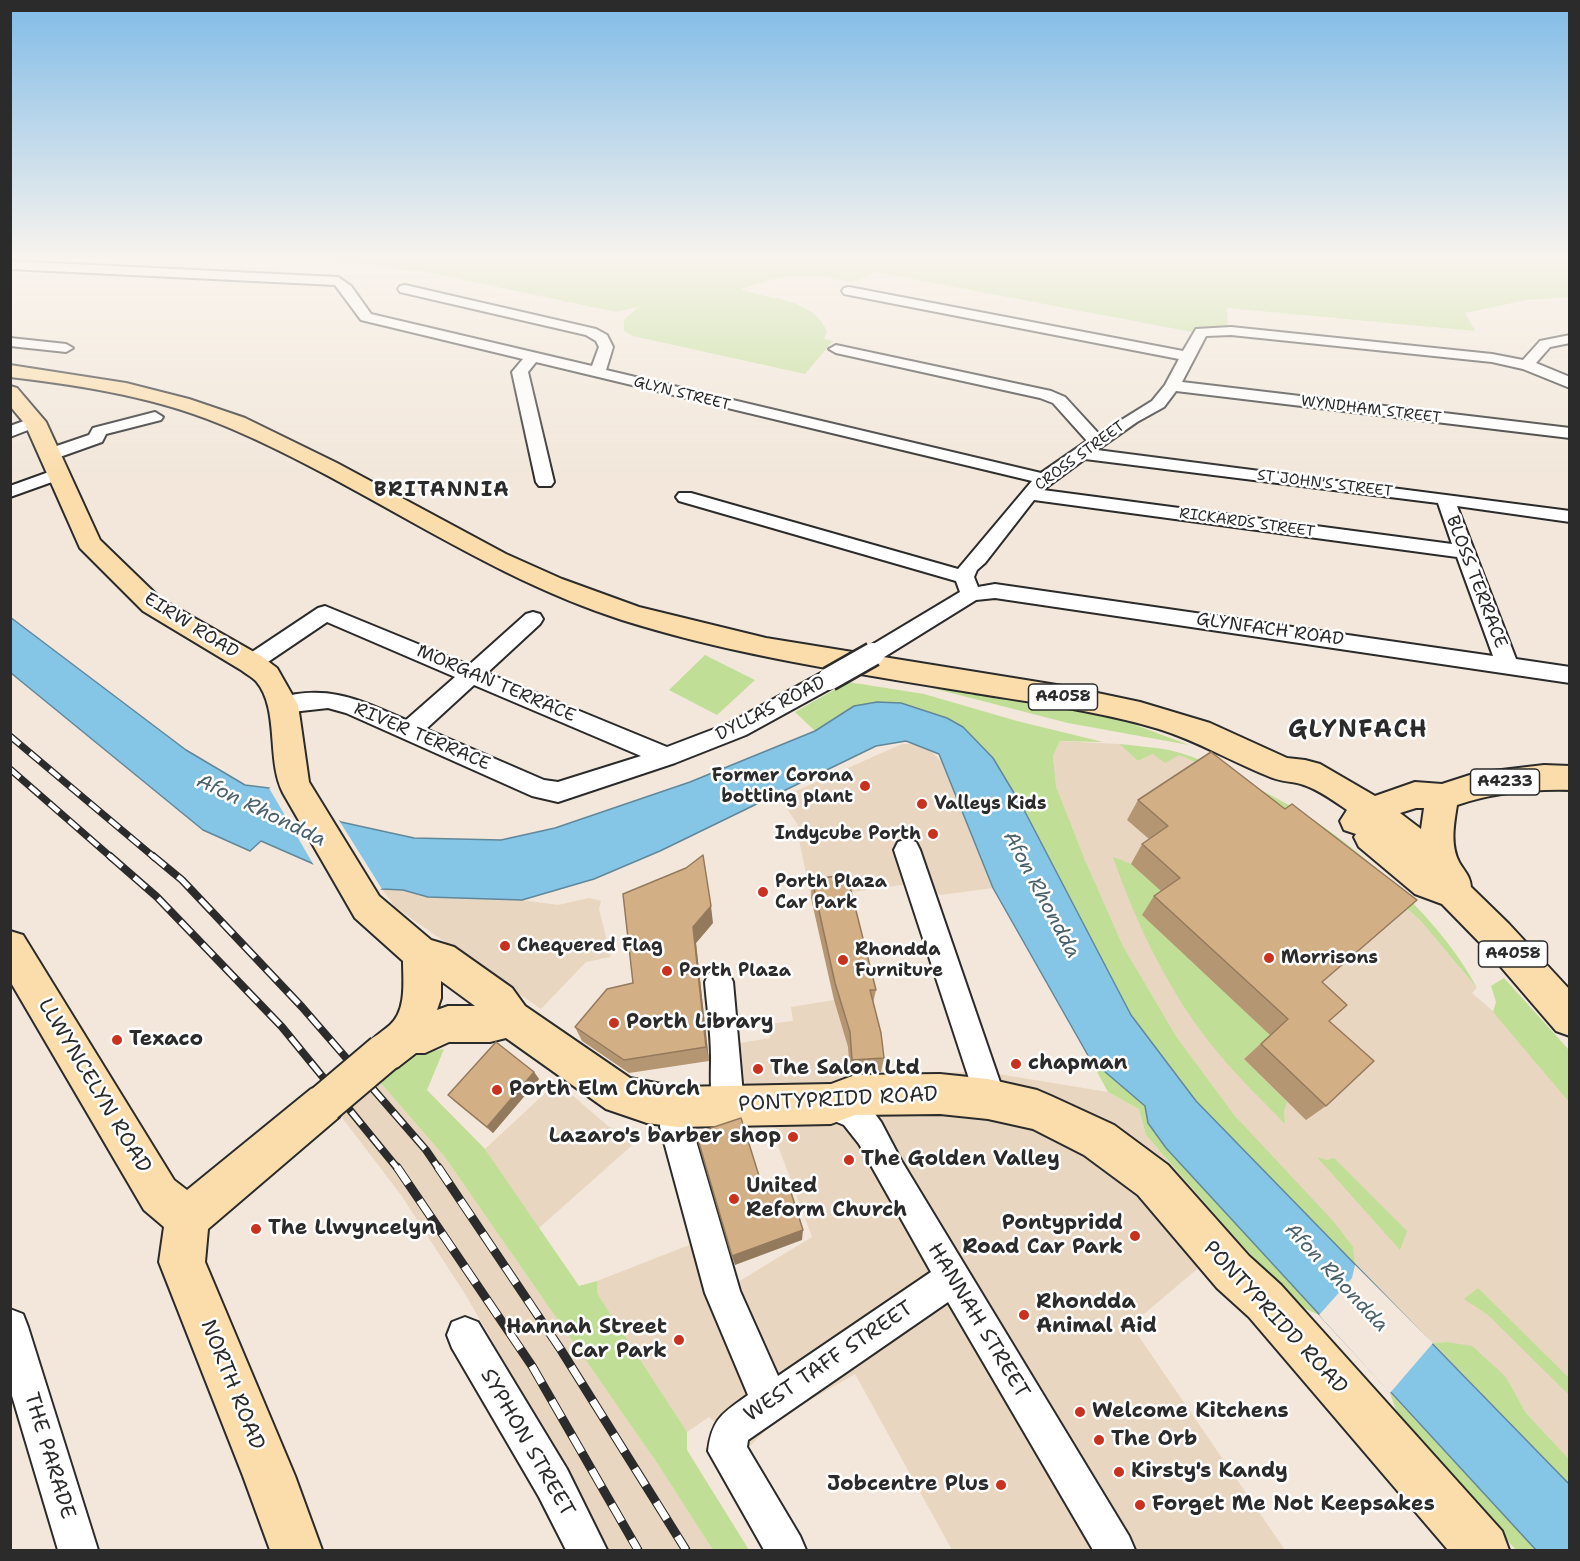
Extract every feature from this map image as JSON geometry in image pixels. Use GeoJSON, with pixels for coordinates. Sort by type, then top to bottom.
{"type":"FeatureCollection","features":[{"type":"Feature","properties":{"kind":"main road","name":"A4058"},"geometry":{"type":"LineString","coordinates":[[10,371],[75,379],[133,390],[184,404],[236,423],[283,444],[533,577],[630,613],[694,632],[777,650],[1105,704],[1188,727],[1242,749],[1285,771],[1291,786],[1370,823],[1427,884],[1449,881],[1569,1018]]}},
{"type":"Feature","properties":{"kind":"main road","name":"EIRW ROAD"},"geometry":{"type":"LineString","coordinates":[[10,392],[35,422],[89,543],[152,605],[251,663],[267,675],[283,705]]}},
{"type":"Feature","properties":{"kind":"main road","name":"PONTYPRIDD ROAD"},"geometry":{"type":"LineString","coordinates":[[283,705],[286,746],[294,784],[367,907],[421,954],[441,959],[499,1001],[511,1018],[562,1056],[620,1095],[634,1101],[677,1107],[831,1104],[855,1095],[940,1094],[988,1099],[1037,1110],[1099,1140],[1152,1180],[1233,1272],[1265,1300],[1483,1551]]}},
{"type":"Feature","properties":{"kind":"main road","name":"A4233"},"geometry":{"type":"LineString","coordinates":[[1370,823],[1426,811],[1476,786],[1544,777],[1569,777]]}},
{"type":"Feature","properties":{"kind":"main road"},"geometry":{"type":"LineString","coordinates":[[1442,804],[1436,837],[1449,881]]}},
{"type":"Feature","properties":{"kind":"main road","name":"LLWYNCELYN ROAD"},"geometry":{"type":"LineString","coordinates":[[10,947],[159,1195],[187,1218]]}},
{"type":"Feature","properties":{"kind":"main road"},"geometry":{"type":"LineString","coordinates":[[397,1044],[419,1008],[423,994],[421,954]]}},
{"type":"Feature","properties":{"kind":"main road"},"geometry":{"type":"LineString","coordinates":[[187,1218],[397,1044],[448,1024],[490,1024],[511,1018]]}},
{"type":"Feature","properties":{"kind":"main road","name":"NORTH ROAD"},"geometry":{"type":"LineString","coordinates":[[187,1218],[182,1262],[269,1476],[296,1551]]}},
{"type":"Feature","properties":{"kind":"street","name":"GLYN STREET"},"geometry":{"type":"LineString","coordinates":[[428,332],[1044,479]]}},
{"type":"Feature","properties":{"kind":"street"},"geometry":{"type":"LineString","coordinates":[[590,332],[602,338],[606,347],[597,373]]}},
{"type":"Feature","properties":{"kind":"street"},"geometry":{"type":"LineString","coordinates":[[1061,332],[1187,356]]}},
{"type":"Feature","properties":{"kind":"street","name":"CROSS STREET"},"geometry":{"type":"LineString","coordinates":[[967,586],[968,567],[978,559],[1029,494],[1044,479],[1080,453],[1158,404],[1172,386],[1201,332],[1206,332]]}},
{"type":"Feature","properties":{"kind":"street","name":"CROSS STREET"},"geometry":{"type":"LineString","coordinates":[[1239,332],[1492,358],[1527,365]]}},
{"type":"Feature","properties":{"kind":"street"},"geometry":{"type":"LineString","coordinates":[[1569,339],[1545,344],[1527,365],[1569,382]]}},
{"type":"Feature","properties":{"kind":"street"},"geometry":{"type":"LineString","coordinates":[[10,342],[66,348]]}},
{"type":"Feature","properties":{"kind":"street"},"geometry":{"type":"LineString","coordinates":[[836,349],[1045,394],[1059,400],[1097,442]]}},
{"type":"Feature","properties":{"kind":"street"},"geometry":{"type":"LineString","coordinates":[[532,357],[520,372],[545,482]]}},
{"type":"Feature","properties":{"kind":"street","name":"WYNDHAM STREET"},"geometry":{"type":"LineString","coordinates":[[1172,386],[1569,433]]}},
{"type":"Feature","properties":{"kind":"street"},"geometry":{"type":"LineString","coordinates":[[10,492],[96,438],[99,431],[155,417]]}},
{"type":"Feature","properties":{"kind":"street"},"geometry":{"type":"LineString","coordinates":[[10,432],[35,422]]}},
{"type":"Feature","properties":{"kind":"street","name":"ST JOHN'S STREET"},"geometry":{"type":"LineString","coordinates":[[1080,453],[1569,517]]}},
{"type":"Feature","properties":{"kind":"street","name":"RICKARDS STREET"},"geometry":{"type":"LineString","coordinates":[[1029,494],[1465,552]]}},
{"type":"Feature","properties":{"kind":"street"},"geometry":{"type":"LineString","coordinates":[[685,497],[967,586]]}},
{"type":"Feature","properties":{"kind":"street","name":"BLOSS TERRACE"},"geometry":{"type":"LineString","coordinates":[[1445,499],[1483,606],[1507,665]]}},
{"type":"Feature","properties":{"kind":"street","name":"DYLLAS ROAD"},"geometry":{"type":"LineString","coordinates":[[558,792],[667,757],[738,729],[873,654],[967,586]]}},
{"type":"Feature","properties":{"kind":"street","name":"GLYNFACH ROAD"},"geometry":{"type":"LineString","coordinates":[[967,586],[1569,675]]}},
{"type":"Feature","properties":{"kind":"street","name":"MORGAN TERRACE"},"geometry":{"type":"LineString","coordinates":[[251,663],[325,613],[667,757]]}},
{"type":"Feature","properties":{"kind":"street"},"geometry":{"type":"LineString","coordinates":[[409,731],[533,619]]}},
{"type":"Feature","properties":{"kind":"street","name":"RIVER TERRACE"},"geometry":{"type":"LineString","coordinates":[[283,705],[328,700],[352,706],[541,789],[558,792]]}},
{"type":"Feature","properties":{"kind":"street"},"geometry":{"type":"LineString","coordinates":[[907,850],[987,1088],[988,1099]]}},
{"type":"Feature","properties":{"kind":"street"},"geometry":{"type":"LineString","coordinates":[[719,982],[728,1106]]}},
{"type":"Feature","properties":{"kind":"street","name":"HANNAH STREET"},"geometry":{"type":"LineString","coordinates":[[831,1104],[855,1113],[870,1133],[890,1171],[1115,1551]]}},
{"type":"Feature","properties":{"kind":"street"},"geometry":{"type":"LineString","coordinates":[[677,1107],[676,1127],[723,1293],[770,1402]]}},
{"type":"Feature","properties":{"kind":"street","name":"WEST TAFF STREET"},"geometry":{"type":"LineString","coordinates":[[786,1551],[727,1451],[729,1435],[735,1426],[953,1278]]}},
{"type":"Feature","properties":{"kind":"street","name":"THE PARADE"},"geometry":{"type":"LineString","coordinates":[[10,1327],[78,1551]]}},
{"type":"Feature","properties":{"kind":"street","name":"SYPHON STREET"},"geometry":{"type":"LineString","coordinates":[[465,1335],[553,1483],[587,1551]]}},
{"type":"Feature","properties":{"kind":"shaded area"},"geometry":{"type":"Polygon","coordinates":[[[1060,741],[1119,744],[1138,761],[1153,754],[1179,755],[1222,774],[1357,866],[1419,919],[1477,988],[1472,993],[1494,1012],[1569,1102],[1569,1459],[1526,1413],[1506,1377],[1447,1342],[1433,1343],[1355,1265],[1353,1247],[1235,1116],[1176,1036],[1123,946],[1085,860],[1056,786],[1053,756],[1060,741]]]}},
{"type":"Feature","properties":{"kind":"shaded area"},"geometry":{"type":"Polygon","coordinates":[[[902,744],[912,744],[932,752],[943,764],[993,888],[941,895],[908,884],[811,898],[799,840],[799,827],[780,798],[902,744]]]}},
{"type":"Feature","properties":{"kind":"shaded area"},"geometry":{"type":"Polygon","coordinates":[[[382,889],[403,890],[428,897],[522,900],[558,905],[589,898],[601,901],[599,909],[611,957],[586,962],[541,1009],[395,907],[382,889]]]}},
{"type":"Feature","properties":{"kind":"shaded area"},"geometry":{"type":"Polygon","coordinates":[[[834,1000],[848,1047],[850,1078],[964,1072],[998,1074],[1108,1092],[1139,1109],[1146,1135],[1224,1225],[1222,1248],[1131,1325],[1285,1550],[952,1550],[855,1374],[776,1420],[746,1450],[709,1417],[687,1432],[597,1293],[597,1281],[697,1242],[728,1288],[812,1237],[771,1127],[744,1081],[740,1043],[770,1038],[768,1024],[793,1021],[791,1007],[834,1000]]]}},
{"type":"Feature","properties":{"kind":"shaded area"},"geometry":{"type":"Polygon","coordinates":[[[379,1081],[444,1156],[657,1463],[713,1550],[609,1550],[557,1452],[465,1294],[401,1195],[340,1115],[379,1081]]]}},
{"type":"Feature","properties":{"kind":"shaded area"},"geometry":{"type":"Polygon","coordinates":[[[557,1082],[608,1126],[638,1140],[539,1228],[485,1149],[557,1082]]]}},
{"type":"Feature","properties":{"kind":"green space"},"geometry":{"type":"Polygon","coordinates":[[[626,332],[827,332],[824,339],[833,341],[805,374],[633,336],[626,332]]]}},
{"type":"Feature","properties":{"kind":"green space"},"geometry":{"type":"Polygon","coordinates":[[[705,655],[755,680],[717,715],[669,690],[705,655]]]}},
{"type":"Feature","properties":{"kind":"green space"},"geometry":{"type":"Polygon","coordinates":[[[848,682],[924,694],[1017,721],[1103,742],[1060,741],[1053,756],[1056,786],[1085,860],[1123,946],[1176,1036],[1235,1116],[1333,1221],[1353,1247],[1355,1264],[1196,1101],[1131,1015],[1023,808],[993,758],[963,727],[947,718],[901,703],[854,706],[815,731],[795,712],[848,682]]]}},
{"type":"Feature","properties":{"kind":"green space"},"geometry":{"type":"Polygon","coordinates":[[[924,686],[1056,707],[1125,721],[1189,745],[1068,723],[924,686]]]}},
{"type":"Feature","properties":{"kind":"green space"},"geometry":{"type":"Polygon","coordinates":[[[1119,744],[1169,750],[1192,757],[1236,777],[1309,817],[1356,851],[1403,893],[1445,940],[1477,988],[1419,919],[1357,866],[1222,774],[1179,755],[1165,763],[1153,754],[1138,761],[1119,744]]]}},
{"type":"Feature","properties":{"kind":"green space"},"geometry":{"type":"Polygon","coordinates":[[[1113,857],[1131,864],[1167,896],[1270,1035],[1244,1059],[1287,1102],[1284,1111],[1285,1124],[1227,1063],[1186,1009],[1144,935],[1113,857]]]}},
{"type":"Feature","properties":{"kind":"green space"},"geometry":{"type":"Polygon","coordinates":[[[1504,978],[1569,1050],[1569,1102],[1493,1012],[1496,1002],[1491,986],[1504,978]]]}},
{"type":"Feature","properties":{"kind":"green space"},"geometry":{"type":"Polygon","coordinates":[[[444,1049],[427,1090],[485,1149],[579,1286],[597,1281],[597,1293],[687,1432],[687,1450],[749,1550],[713,1550],[657,1463],[444,1156],[379,1081],[415,1054],[444,1049]]]}},
{"type":"Feature","properties":{"kind":"green space"},"geometry":{"type":"Polygon","coordinates":[[[1090,1059],[1145,1106],[1148,1123],[1166,1148],[1319,1315],[1297,1305],[1224,1225],[1146,1135],[1139,1109],[1108,1092],[1090,1059]]]}},
{"type":"Feature","properties":{"kind":"green space"},"geometry":{"type":"Polygon","coordinates":[[[1317,1157],[1327,1160],[1334,1158],[1407,1231],[1400,1250],[1317,1157]]]}},
{"type":"Feature","properties":{"kind":"green space"},"geometry":{"type":"Polygon","coordinates":[[[1478,1288],[1569,1378],[1569,1395],[1488,1315],[1464,1299],[1478,1288]]]}},
{"type":"Feature","properties":{"kind":"green space"},"geometry":{"type":"Polygon","coordinates":[[[1447,1342],[1472,1346],[1506,1377],[1526,1413],[1569,1459],[1569,1484],[1433,1343],[1447,1342]]]}},
{"type":"Feature","properties":{"kind":"green space"},"geometry":{"type":"Polygon","coordinates":[[[1390,1393],[1536,1550],[1516,1550],[1407,1430],[1397,1413],[1390,1393]]]}},
{"type":"Feature","properties":{"kind":"water","name":"Afon Rhondda"},"geometry":{"type":"Polygon","coordinates":[[[10,617],[186,750],[245,785],[269,788],[341,822],[414,838],[501,840],[555,828],[690,782],[815,731],[854,706],[877,702],[901,703],[947,718],[963,727],[993,758],[1023,808],[1131,1015],[1196,1101],[1569,1484],[1569,1550],[1536,1550],[1166,1148],[1148,1123],[1145,1106],[1090,1059],[993,888],[939,754],[906,741],[876,746],[660,851],[594,879],[522,900],[428,897],[403,890],[382,889],[348,879],[261,841],[250,851],[203,830],[11,673],[10,617]]]}},
{"type":"Feature","properties":{"kind":"pier"},"geometry":{"type":"Polygon","coordinates":[[[269,788],[274,788],[337,817],[382,889],[346,882],[316,869],[269,788]]]}},
{"type":"Feature","properties":{"kind":"pier"},"geometry":{"type":"Polygon","coordinates":[[[1355,1265],[1433,1343],[1390,1393],[1319,1315],[1352,1278],[1355,1265]]]}},
{"type":"Feature","properties":{"kind":"building","name":"Morrisons"},"geometry":{"type":"Polygon","coordinates":[[[1211,752],[1285,809],[1292,804],[1417,900],[1322,982],[1347,1005],[1329,1021],[1374,1061],[1326,1106],[1261,1044],[1288,1019],[1154,896],[1180,878],[1142,844],[1168,826],[1138,800],[1211,752]]]}},
{"type":"Feature","properties":{"kind":"building","name":"Porth Plaza"},"geometry":{"type":"Polygon","coordinates":[[[703,855],[711,906],[693,927],[706,1047],[624,1060],[575,1027],[607,989],[633,983],[623,894],[686,868],[703,855]]]}},
{"type":"Feature","properties":{"kind":"building","name":"Rhondda Furniture"},"geometry":{"type":"Polygon","coordinates":[[[847,875],[876,990],[870,990],[881,1033],[884,1058],[852,1060],[850,1032],[835,983],[812,879],[847,875]]]}},
{"type":"Feature","properties":{"kind":"building","name":"Porth Elm Church"},"geometry":{"type":"Polygon","coordinates":[[[496,1042],[534,1072],[487,1127],[448,1095],[496,1042]]]}},
{"type":"Feature","properties":{"kind":"building","name":"United Reform Church"},"geometry":{"type":"Polygon","coordinates":[[[741,1118],[764,1192],[788,1183],[803,1230],[732,1256],[696,1133],[741,1118]]]}},
{"type":"Feature","properties":{"kind":"railway"},"geometry":{"type":"LineString","coordinates":[[10,736],[155,858]]}},
{"type":"Feature","properties":{"kind":"railway"},"geometry":{"type":"LineString","coordinates":[[10,769],[112,858]]}},
{"type":"Feature","properties":{"kind":"railway"},"geometry":{"type":"LineString","coordinates":[[110,856],[157,897],[282,1027],[398,1169]]}},
{"type":"Feature","properties":{"kind":"railway"},"geometry":{"type":"LineString","coordinates":[[153,856],[182,880],[302,1007],[426,1150],[439,1169]]}},
{"type":"Feature","properties":{"kind":"railway"},"geometry":{"type":"LineString","coordinates":[[397,1167],[532,1366],[638,1550]]}},
{"type":"Feature","properties":{"kind":"railway"},"geometry":{"type":"LineString","coordinates":[[438,1167],[561,1350],[686,1550]]}},
{"type":"Feature","properties":{"kind":"place","name":"Former Corona bottling plant"},"geometry":{"type":"Point","coordinates":[865,786]}},
{"type":"Feature","properties":{"kind":"place","name":"Valleys Kids"},"geometry":{"type":"Point","coordinates":[922,804]}},
{"type":"Feature","properties":{"kind":"place","name":"Indycube Porth"},"geometry":{"type":"Point","coordinates":[933,834]}},
{"type":"Feature","properties":{"kind":"place","name":"Porth Plaza Car Park"},"geometry":{"type":"Point","coordinates":[763,892]}},
{"type":"Feature","properties":{"kind":"place","name":"Chequered Flag"},"geometry":{"type":"Point","coordinates":[505,946]}},
{"type":"Feature","properties":{"kind":"place","name":"Morrisons"},"geometry":{"type":"Point","coordinates":[1269,958]}},
{"type":"Feature","properties":{"kind":"place","name":"Rhondda Furniture"},"geometry":{"type":"Point","coordinates":[843,960]}},
{"type":"Feature","properties":{"kind":"place","name":"Porth Plaza"},"geometry":{"type":"Point","coordinates":[667,971]}},
{"type":"Feature","properties":{"kind":"place","name":"Porth Library"},"geometry":{"type":"Point","coordinates":[614,1023]}},
{"type":"Feature","properties":{"kind":"place","name":"Texaco"},"geometry":{"type":"Point","coordinates":[117,1040]}},
{"type":"Feature","properties":{"kind":"place","name":"chapman"},"geometry":{"type":"Point","coordinates":[1016,1064]}},
{"type":"Feature","properties":{"kind":"place","name":"The Salon Ltd"},"geometry":{"type":"Point","coordinates":[758,1069]}},
{"type":"Feature","properties":{"kind":"place","name":"Porth Elm Church"},"geometry":{"type":"Point","coordinates":[497,1090]}},
{"type":"Feature","properties":{"kind":"place","name":"Lazaro's barber shop"},"geometry":{"type":"Point","coordinates":[793,1137]}},
{"type":"Feature","properties":{"kind":"place","name":"The Golden Valley"},"geometry":{"type":"Point","coordinates":[849,1160]}},
{"type":"Feature","properties":{"kind":"place","name":"United Reform Church"},"geometry":{"type":"Point","coordinates":[734,1199]}},
{"type":"Feature","properties":{"kind":"place","name":"The Llwyncelyn"},"geometry":{"type":"Point","coordinates":[256,1229]}},
{"type":"Feature","properties":{"kind":"place","name":"Pontypridd Road Car Park"},"geometry":{"type":"Point","coordinates":[1135,1236]}},
{"type":"Feature","properties":{"kind":"place","name":"Rhondda Animal Aid"},"geometry":{"type":"Point","coordinates":[1024,1315]}},
{"type":"Feature","properties":{"kind":"place","name":"Hannah Street Car Park"},"geometry":{"type":"Point","coordinates":[679,1340]}},
{"type":"Feature","properties":{"kind":"place","name":"Welcome Kitchens"},"geometry":{"type":"Point","coordinates":[1080,1412]}},
{"type":"Feature","properties":{"kind":"place","name":"The Orb"},"geometry":{"type":"Point","coordinates":[1099,1440]}},
{"type":"Feature","properties":{"kind":"place","name":"Kirsty's Kandy"},"geometry":{"type":"Point","coordinates":[1119,1472]}},
{"type":"Feature","properties":{"kind":"place","name":"Jobcentre Plus"},"geometry":{"type":"Point","coordinates":[1001,1485]}},
{"type":"Feature","properties":{"kind":"place","name":"Forget Me Not Keepsakes"},"geometry":{"type":"Point","coordinates":[1140,1505]}},
{"type":"Feature","properties":{"kind":"district","name":"BRITANNIA"},"geometry":{"type":"Point","coordinates":[442,491]}},
{"type":"Feature","properties":{"kind":"district","name":"GLYNFACH"},"geometry":{"type":"Point","coordinates":[1358,731]}}]}
